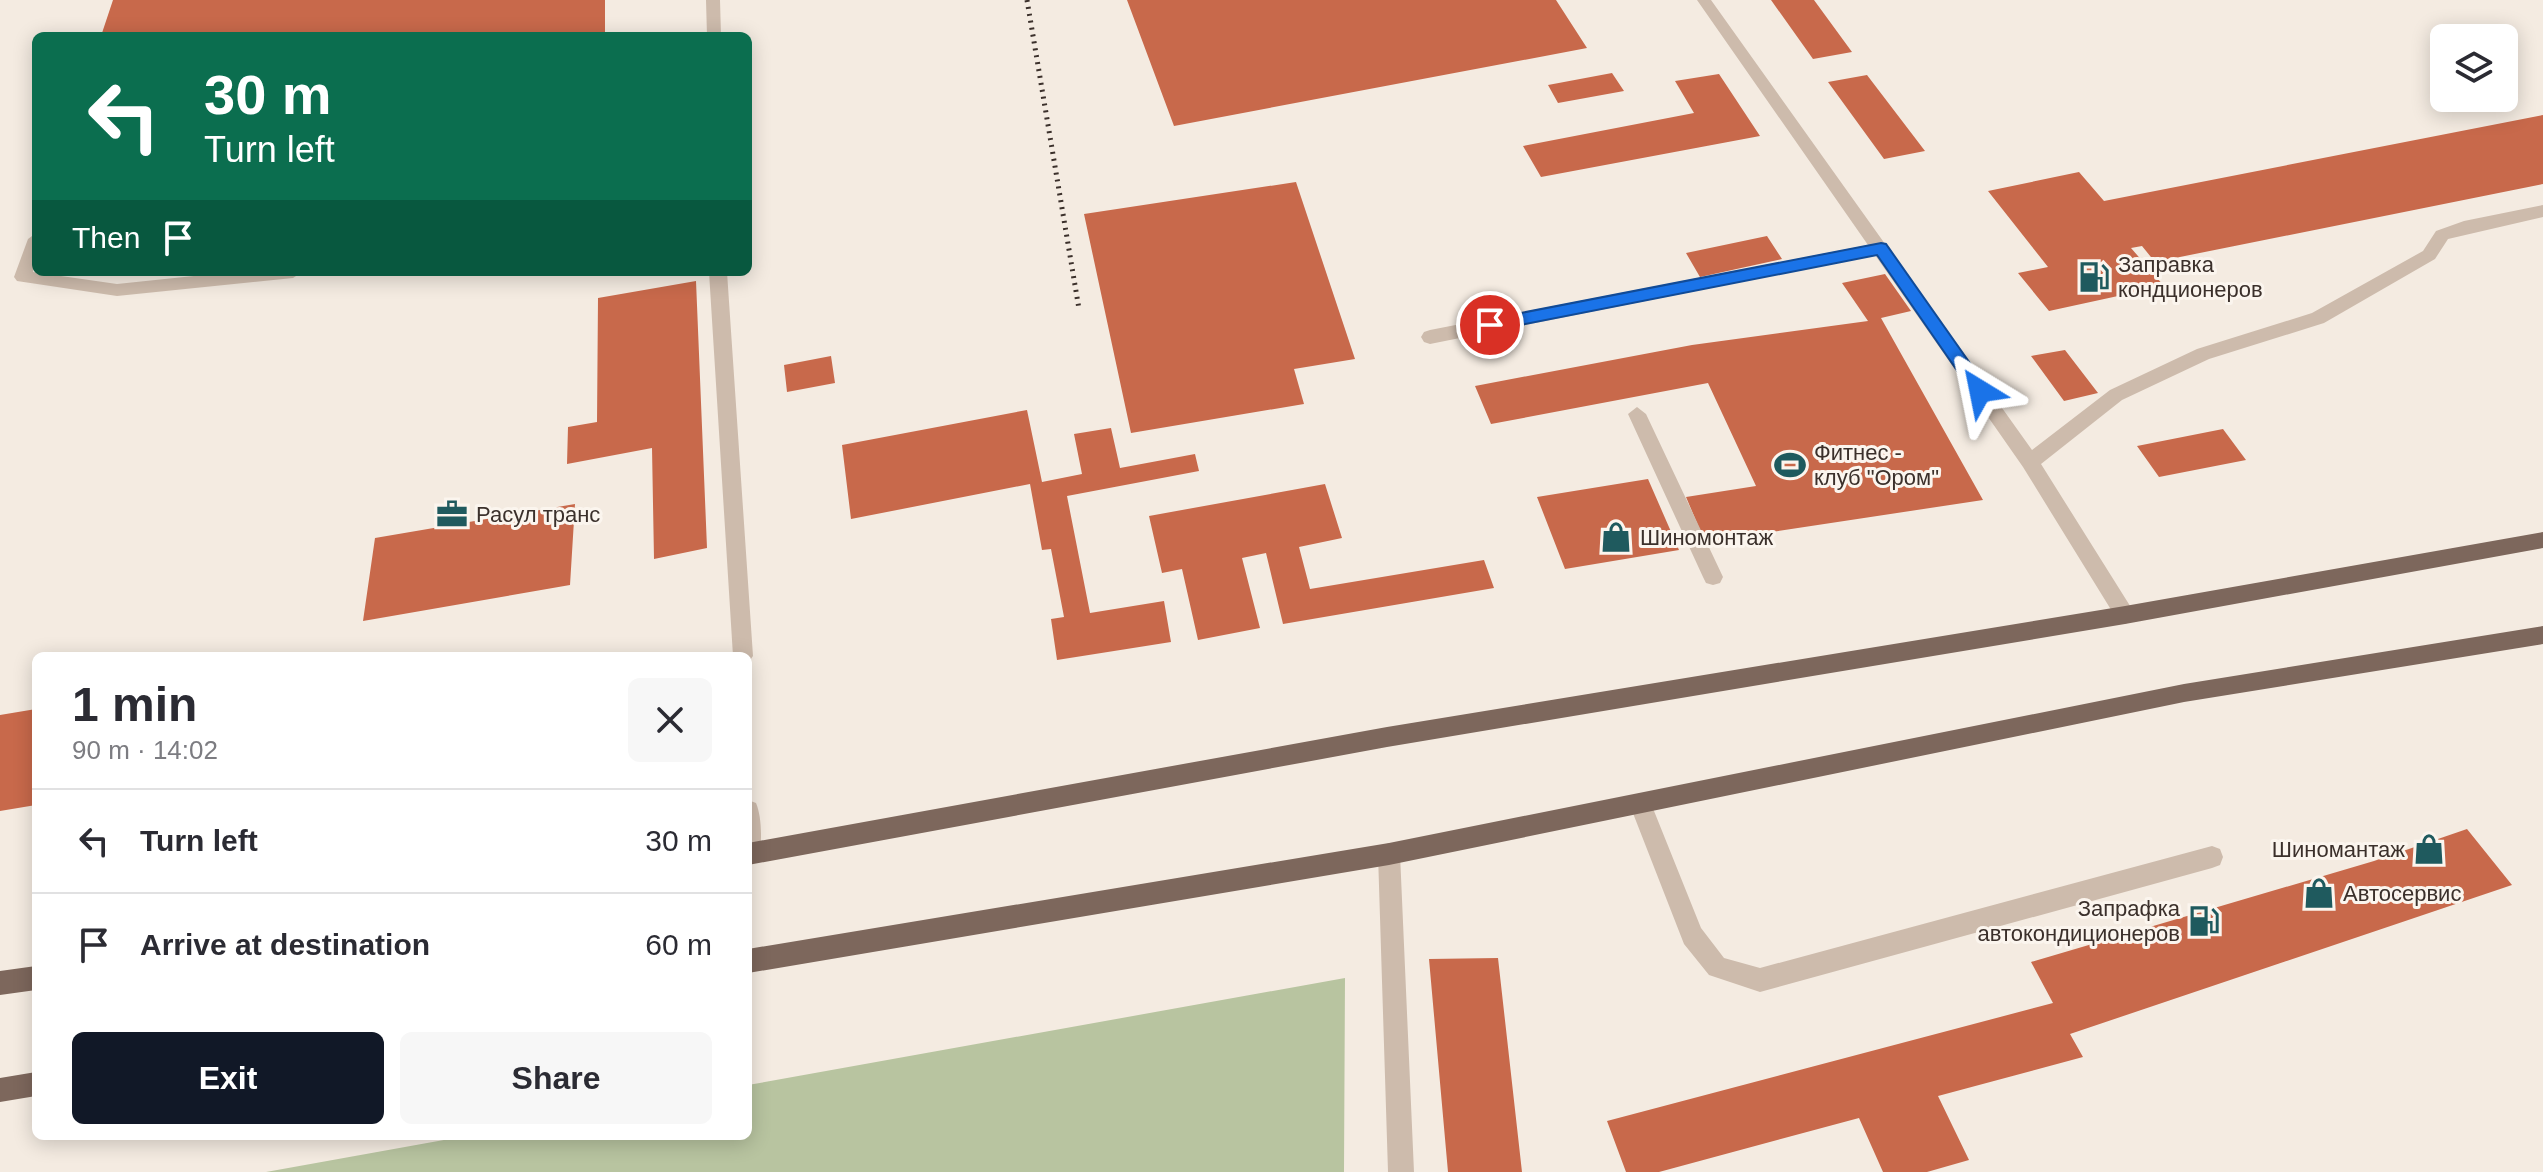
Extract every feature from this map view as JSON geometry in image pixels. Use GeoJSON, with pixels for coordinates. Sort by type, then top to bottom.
{"type":"FeatureCollection","features":[{"type":"Feature","properties":{"kind":"main road"},"geometry":{"type":"LineString","coordinates":[[752,853],[1387,737],[2125,615],[2543,540]]}},
{"type":"Feature","properties":{"kind":"main road"},"geometry":{"type":"LineString","coordinates":[[752,960],[1389,854],[2184,693],[2543,635]]}},
{"type":"Feature","properties":{"kind":"main road"},"geometry":{"type":"LineString","coordinates":[[0,983],[32,979]]}},
{"type":"Feature","properties":{"kind":"main road"},"geometry":{"type":"LineString","coordinates":[[0,1090],[32,1085]]}},
{"type":"Feature","properties":{"kind":"street"},"geometry":{"type":"LineString","coordinates":[[713,0],[714,32]]}},
{"type":"Feature","properties":{"kind":"street"},"geometry":{"type":"LineString","coordinates":[[1704,0],[2030,462],[2125,615]]}},
{"type":"Feature","properties":{"kind":"street"},"geometry":{"type":"LineString","coordinates":[[2030,462],[2116,395],[2203,354],[2318,318],[2429,255],[2442,235],[2464,227],[2543,211]]}},
{"type":"Feature","properties":{"kind":"street"},"geometry":{"type":"LineString","coordinates":[[1430,337],[1881,248]]}},
{"type":"Feature","properties":{"kind":"street"},"geometry":{"type":"LineString","coordinates":[[32,251],[23,277],[117,290],[254,276]]}},
{"type":"Feature","properties":{"kind":"street"},"geometry":{"type":"LineString","coordinates":[[718,276],[743,652]]}},
{"type":"Feature","properties":{"kind":"street"},"geometry":{"type":"LineString","coordinates":[[1637,414],[1713,577]]}},
{"type":"Feature","properties":{"kind":"street"},"geometry":{"type":"LineString","coordinates":[[1640,803],[1692,936],[1717,967],[1760,980],[2212,857]]}},
{"type":"Feature","properties":{"kind":"street"},"geometry":{"type":"LineString","coordinates":[[1389,854],[1401,1172]]}},
{"type":"Feature","properties":{"kind":"green space"},"geometry":{"type":"Polygon","coordinates":[[[1345,978],[1344,1172],[266,1172],[444,1140],[752,1140],[752,1084],[1345,978]]]}},
{"type":"Feature","properties":{"kind":"building"},"geometry":{"type":"Polygon","coordinates":[[[113,0],[605,0],[605,32],[102,32],[113,0]]]}},
{"type":"Feature","properties":{"kind":"building"},"geometry":{"type":"Polygon","coordinates":[[[1127,0],[1556,0],[1587,48],[1174,126],[1127,0]]]}},
{"type":"Feature","properties":{"kind":"building"},"geometry":{"type":"Polygon","coordinates":[[[1771,0],[1814,0],[1852,52],[1813,59],[1771,0]]]}},
{"type":"Feature","properties":{"kind":"building"},"geometry":{"type":"Polygon","coordinates":[[[1612,73],[1624,91],[1558,103],[1548,85],[1612,73]]]}},
{"type":"Feature","properties":{"kind":"building"},"geometry":{"type":"Polygon","coordinates":[[[1719,74],[1760,136],[1541,177],[1523,146],[1694,113],[1675,81],[1719,74]]]}},
{"type":"Feature","properties":{"kind":"building"},"geometry":{"type":"Polygon","coordinates":[[[1867,75],[1925,151],[1884,159],[1828,82],[1867,75]]]}},
{"type":"Feature","properties":{"kind":"building"},"geometry":{"type":"Polygon","coordinates":[[[2543,115],[2543,184],[2155,262],[2142,246],[2131,248],[2164,286],[2049,311],[2018,273],[2048,267],[1988,191],[2079,172],[2104,201],[2543,115]]]}},
{"type":"Feature","properties":{"kind":"building"},"geometry":{"type":"Polygon","coordinates":[[[1296,182],[1355,359],[1294,369],[1304,404],[1131,433],[1084,214],[1296,182]]]}},
{"type":"Feature","properties":{"kind":"building"},"geometry":{"type":"Polygon","coordinates":[[[1767,236],[1782,259],[1700,277],[1686,253],[1767,236]]]}},
{"type":"Feature","properties":{"kind":"building"},"geometry":{"type":"Polygon","coordinates":[[[1885,274],[1911,311],[1881,318],[1983,500],[1705,542],[1686,497],[1756,486],[1708,383],[1491,424],[1475,386],[1692,345],[1868,321],[1842,283],[1885,274]]]}},
{"type":"Feature","properties":{"kind":"building"},"geometry":{"type":"Polygon","coordinates":[[[696,281],[707,548],[654,559],[652,448],[567,464],[568,427],[597,422],[598,298],[696,281]]]}},
{"type":"Feature","properties":{"kind":"building"},"geometry":{"type":"Polygon","coordinates":[[[2065,350],[2098,393],[2064,401],[2031,356],[2065,350]]]}},
{"type":"Feature","properties":{"kind":"building"},"geometry":{"type":"Polygon","coordinates":[[[831,356],[835,383],[787,392],[784,365],[831,356]]]}},
{"type":"Feature","properties":{"kind":"building"},"geometry":{"type":"Polygon","coordinates":[[[1027,410],[1042,482],[1082,474],[1074,434],[1111,428],[1120,468],[1195,454],[1199,471],[1067,496],[1090,613],[1164,601],[1171,642],[1057,660],[1051,619],[1064,617],[1051,549],[1042,550],[1030,484],[851,519],[842,445],[1027,410]]]}},
{"type":"Feature","properties":{"kind":"building"},"geometry":{"type":"Polygon","coordinates":[[[2223,429],[2246,460],[2159,477],[2137,446],[2223,429]]]}},
{"type":"Feature","properties":{"kind":"building"},"geometry":{"type":"Polygon","coordinates":[[[1648,479],[1679,550],[1565,569],[1537,497],[1648,479]]]}},
{"type":"Feature","properties":{"kind":"building"},"geometry":{"type":"Polygon","coordinates":[[[1325,484],[1342,538],[1299,547],[1310,589],[1484,560],[1494,588],[1283,624],[1266,553],[1242,558],[1260,628],[1198,640],[1182,569],[1162,573],[1149,516],[1325,484]]]}},
{"type":"Feature","properties":{"kind":"building"},"geometry":{"type":"Polygon","coordinates":[[[575,504],[570,585],[363,621],[375,538],[575,504]]]}},
{"type":"Feature","properties":{"kind":"building"},"geometry":{"type":"Polygon","coordinates":[[[32,710],[32,806],[0,811],[0,715],[32,710]]]}},
{"type":"Feature","properties":{"kind":"building"},"geometry":{"type":"Polygon","coordinates":[[[2467,829],[2512,885],[2070,1034],[2083,1057],[1938,1096],[1969,1160],[1927,1172],[1883,1172],[1859,1118],[1659,1172],[1626,1172],[1607,1121],[2053,1003],[2031,962],[2374,861],[2467,829]]]}},
{"type":"Feature","properties":{"kind":"building"},"geometry":{"type":"Polygon","coordinates":[[[1498,958],[1522,1172],[1448,1172],[1429,959],[1498,958]]]}},
{"type":"Feature","properties":{"kind":"railway"},"geometry":{"type":"LineString","coordinates":[[1027,0],[1079,309]]}},
{"type":"Feature","properties":{"kind":"place","name":"Заправка кондционеров"},"geometry":{"type":"Point","coordinates":[2094,277]}},
{"type":"Feature","properties":{"kind":"place","name":"Фитнес - клуб \"Ором\""},"geometry":{"type":"Point","coordinates":[1790,465]}},
{"type":"Feature","properties":{"kind":"place","name":"Расул транс"},"geometry":{"type":"Point","coordinates":[452,514]}},
{"type":"Feature","properties":{"kind":"place","name":"Шиномонтаж"},"geometry":{"type":"Point","coordinates":[1616,537]}},
{"type":"Feature","properties":{"kind":"place","name":"Шиномантаж"},"geometry":{"type":"Point","coordinates":[2429,849]}},
{"type":"Feature","properties":{"kind":"place","name":"Автосервис"},"geometry":{"type":"Point","coordinates":[2319,893]}},
{"type":"Feature","properties":{"kind":"place","name":"Запрафка автокондиционеров"},"geometry":{"type":"Point","coordinates":[2204,921]}},
{"type":"Feature","properties":{"kind":"route"},"geometry":{"type":"LineString","coordinates":[[1490,325],[1881,248],[1980,391]]}}]}
